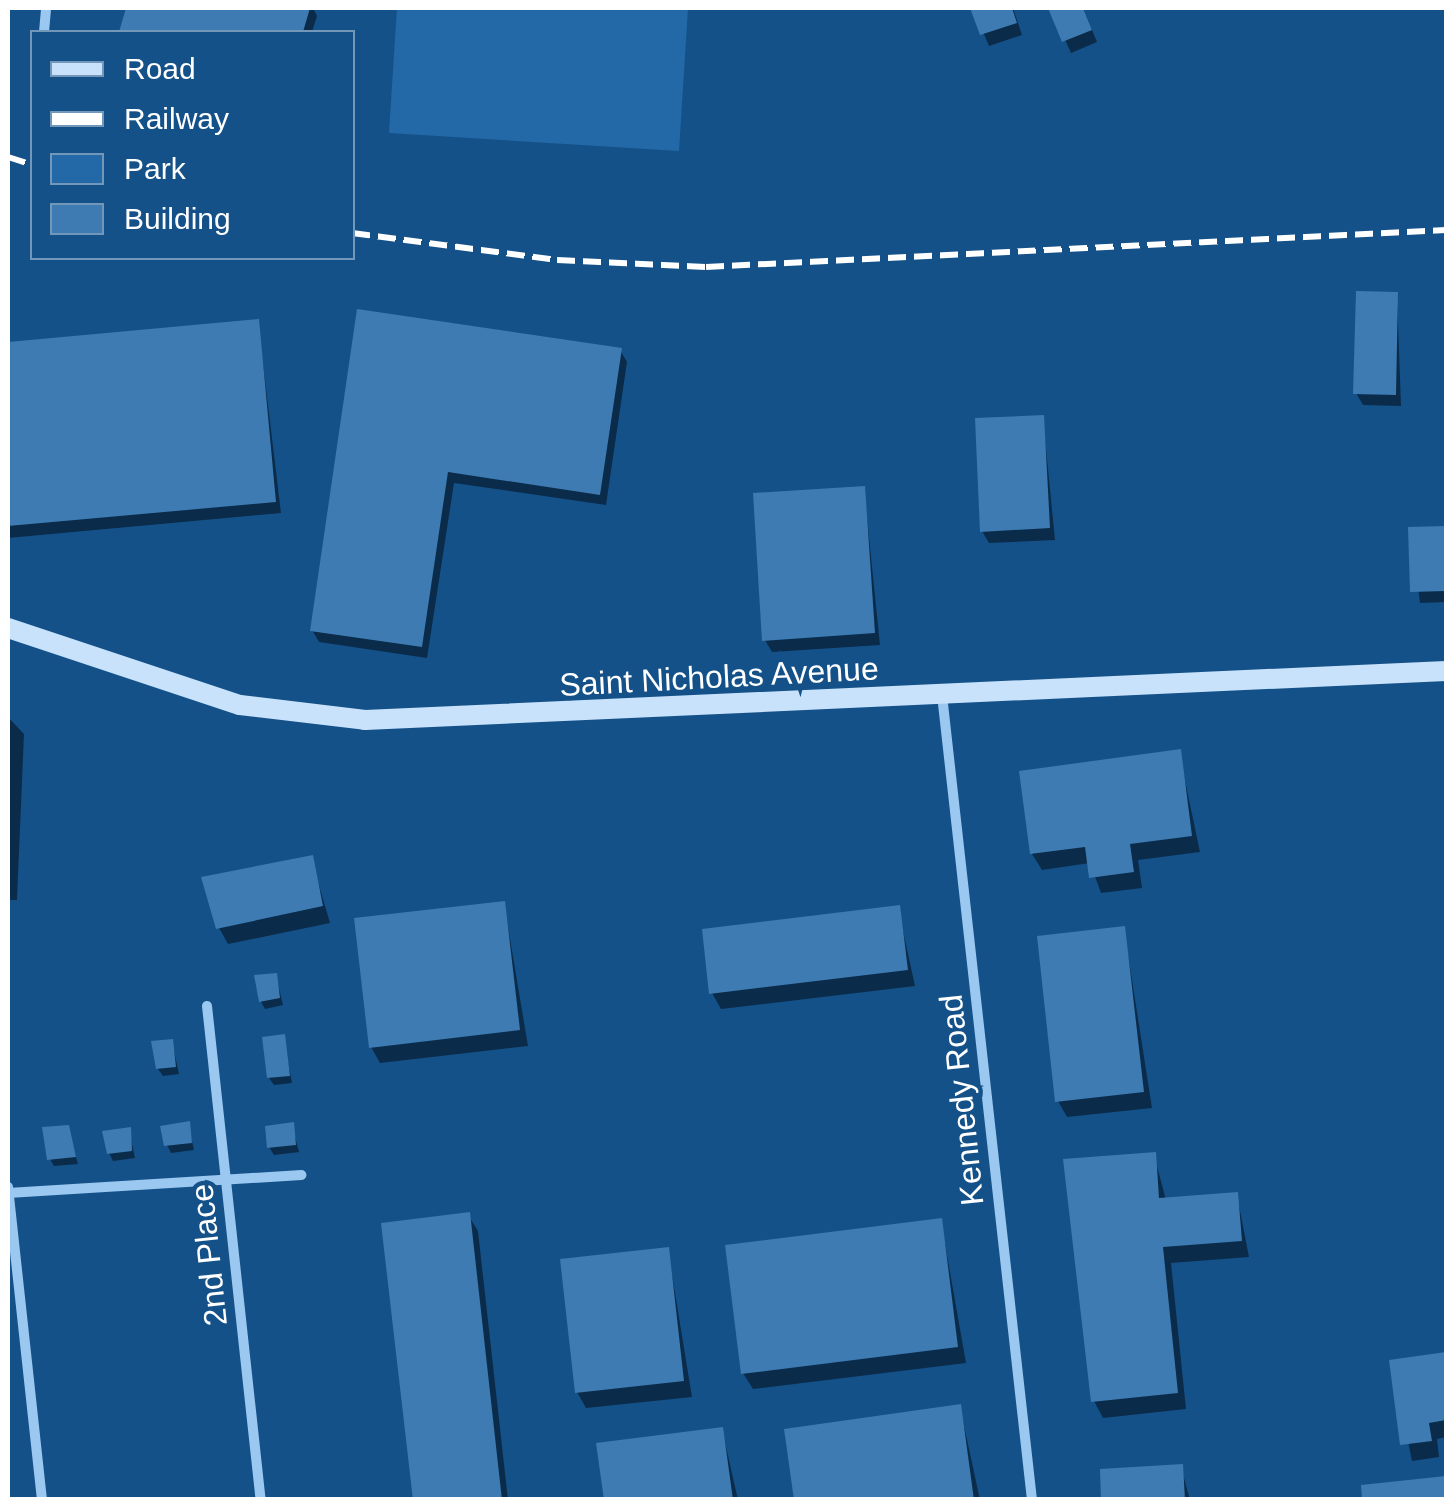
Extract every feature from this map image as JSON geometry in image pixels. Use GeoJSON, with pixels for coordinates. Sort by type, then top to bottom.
{"type":"FeatureCollection","features":[{"type":"Feature","properties":{"kind":"street","name":"Saint Nicholas Avenue"},"geometry":{"type":"LineString","coordinates":[[8,628],[240,705],[365,720],[1446,672]]}},
{"type":"Feature","properties":{"kind":"street","name":"Kennedy Road"},"geometry":{"type":"LineString","coordinates":[[942,695],[1032,1500]]}},
{"type":"Feature","properties":{"kind":"street","name":"2nd Place"},"geometry":{"type":"LineString","coordinates":[[207,1006],[261,1500]]}},
{"type":"Feature","properties":{"kind":"street"},"geometry":{"type":"LineString","coordinates":[[42,1500],[8,1191],[301,1175]]}},
{"type":"Feature","properties":{"kind":"green space"},"geometry":{"type":"Polygon","coordinates":[[[397,8],[688,8],[679,151],[389,133],[397,8]]]}},
{"type":"Feature","properties":{"kind":"building"},"geometry":{"type":"Polygon","coordinates":[[[126,8],[310,8],[304,30],[120,30],[126,8]]]}},
{"type":"Feature","properties":{"kind":"building"},"geometry":{"type":"Polygon","coordinates":[[[970,8],[1012,8],[1017,23],[980,35],[970,8]]]}},
{"type":"Feature","properties":{"kind":"building"},"geometry":{"type":"Polygon","coordinates":[[[1048,8],[1083,8],[1092,30],[1062,42],[1048,8]]]}},
{"type":"Feature","properties":{"kind":"building"},"geometry":{"type":"Polygon","coordinates":[[[1356,291],[1398,292],[1396,395],[1353,394],[1356,291]]]}},
{"type":"Feature","properties":{"kind":"building"},"geometry":{"type":"Polygon","coordinates":[[[357,309],[622,348],[600,495],[448,472],[422,647],[310,631],[357,309]]]}},
{"type":"Feature","properties":{"kind":"building"},"geometry":{"type":"Polygon","coordinates":[[[259,319],[276,502],[8,526],[8,342],[259,319]]]}},
{"type":"Feature","properties":{"kind":"building"},"geometry":{"type":"Polygon","coordinates":[[[1044,415],[1050,528],[980,532],[975,418],[1044,415]]]}},
{"type":"Feature","properties":{"kind":"building"},"geometry":{"type":"Polygon","coordinates":[[[865,486],[875,633],[762,641],[753,493],[865,486]]]}},
{"type":"Feature","properties":{"kind":"building"},"geometry":{"type":"Polygon","coordinates":[[[1446,526],[1446,591],[1410,592],[1408,527],[1446,526]]]}},
{"type":"Feature","properties":{"kind":"building"},"geometry":{"type":"Polygon","coordinates":[[[1181,749],[1192,836],[1130,844],[1134,872],[1089,878],[1085,847],[1030,854],[1019,771],[1181,749]]]}},
{"type":"Feature","properties":{"kind":"building"},"geometry":{"type":"Polygon","coordinates":[[[313,855],[323,906],[216,929],[201,877],[313,855]]]}},
{"type":"Feature","properties":{"kind":"building"},"geometry":{"type":"Polygon","coordinates":[[[505,901],[520,1030],[369,1048],[354,918],[505,901]]]}},
{"type":"Feature","properties":{"kind":"building"},"geometry":{"type":"Polygon","coordinates":[[[900,905],[908,970],[709,994],[702,929],[900,905]]]}},
{"type":"Feature","properties":{"kind":"building"},"geometry":{"type":"Polygon","coordinates":[[[1125,926],[1144,1092],[1055,1102],[1037,936],[1125,926]]]}},
{"type":"Feature","properties":{"kind":"building"},"geometry":{"type":"Polygon","coordinates":[[[277,973],[280,998],[259,1002],[254,975],[277,973]]]}},
{"type":"Feature","properties":{"kind":"building"},"geometry":{"type":"Polygon","coordinates":[[[285,1034],[290,1076],[267,1078],[262,1037],[285,1034]]]}},
{"type":"Feature","properties":{"kind":"building"},"geometry":{"type":"Polygon","coordinates":[[[173,1039],[176,1067],[156,1069],[151,1041],[173,1039]]]}},
{"type":"Feature","properties":{"kind":"building"},"geometry":{"type":"Polygon","coordinates":[[[190,1121],[192,1143],[164,1146],[160,1126],[190,1121]]]}},
{"type":"Feature","properties":{"kind":"building"},"geometry":{"type":"Polygon","coordinates":[[[294,1122],[296,1145],[267,1148],[265,1126],[294,1122]]]}},
{"type":"Feature","properties":{"kind":"building"},"geometry":{"type":"Polygon","coordinates":[[[69,1125],[76,1157],[47,1160],[42,1127],[69,1125]]]}},
{"type":"Feature","properties":{"kind":"building"},"geometry":{"type":"Polygon","coordinates":[[[131,1127],[132,1151],[107,1154],[102,1131],[131,1127]]]}},
{"type":"Feature","properties":{"kind":"building"},"geometry":{"type":"Polygon","coordinates":[[[1156,1152],[1159,1198],[1238,1192],[1242,1241],[1163,1247],[1178,1393],[1091,1402],[1063,1159],[1156,1152]]]}},
{"type":"Feature","properties":{"kind":"building"},"geometry":{"type":"Polygon","coordinates":[[[470,1212],[502,1500],[413,1500],[381,1223],[470,1212]]]}},
{"type":"Feature","properties":{"kind":"building"},"geometry":{"type":"Polygon","coordinates":[[[942,1218],[958,1347],[741,1374],[725,1245],[942,1218]]]}},
{"type":"Feature","properties":{"kind":"building"},"geometry":{"type":"Polygon","coordinates":[[[669,1247],[684,1381],[575,1393],[560,1259],[669,1247]]]}},
{"type":"Feature","properties":{"kind":"building"},"geometry":{"type":"Polygon","coordinates":[[[1446,1352],[1446,1420],[1429,1423],[1432,1441],[1400,1445],[1389,1360],[1446,1352]]]}},
{"type":"Feature","properties":{"kind":"building"},"geometry":{"type":"Polygon","coordinates":[[[961,1404],[974,1500],[794,1500],[784,1429],[961,1404]]]}},
{"type":"Feature","properties":{"kind":"building"},"geometry":{"type":"Polygon","coordinates":[[[723,1427],[733,1500],[604,1500],[596,1443],[723,1427]]]}},
{"type":"Feature","properties":{"kind":"building"},"geometry":{"type":"Polygon","coordinates":[[[1183,1464],[1185,1500],[1101,1500],[1100,1469],[1183,1464]]]}},
{"type":"Feature","properties":{"kind":"building"},"geometry":{"type":"Polygon","coordinates":[[[1446,1476],[1446,1500],[1362,1500],[1361,1485],[1446,1476]]]}},
{"type":"Feature","properties":{"kind":"railway"},"geometry":{"type":"LineString","coordinates":[[8,157],[30,164]]}},
{"type":"Feature","properties":{"kind":"railway"},"geometry":{"type":"LineString","coordinates":[[355,233],[557,260],[706,267],[1446,230]]}}]}
